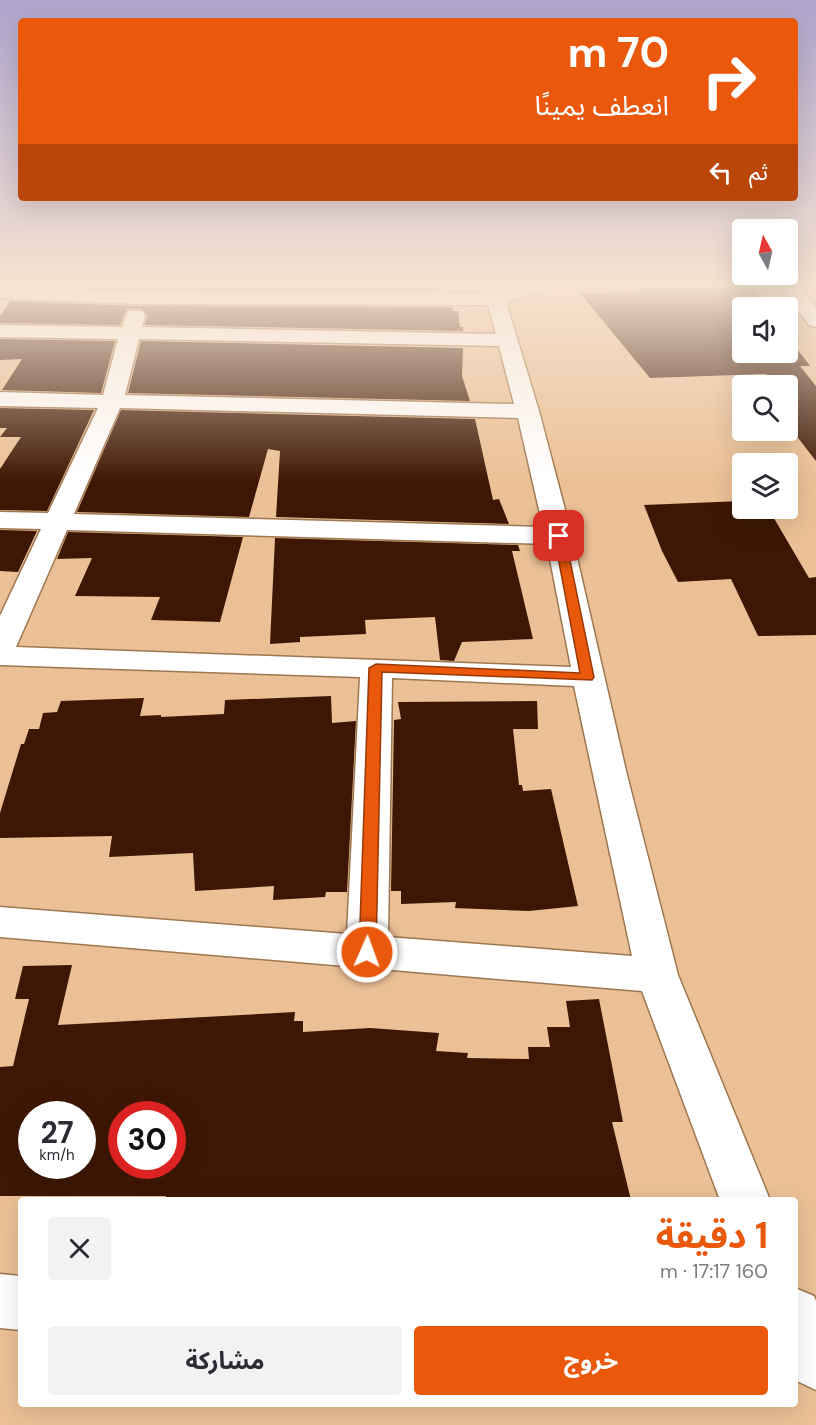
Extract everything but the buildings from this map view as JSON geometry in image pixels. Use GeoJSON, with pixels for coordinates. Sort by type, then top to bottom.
{"type":"FeatureCollection","features":[{"type":"Feature","properties":{"kind":"street"},"geometry":{"type":"LineString","coordinates":[[0,649],[112,402],[126,348]]}},
{"type":"Feature","properties":{"kind":"street"},"geometry":{"type":"LineString","coordinates":[[511,348],[559,536],[609,775],[657,975],[744,1197]]}},
{"type":"Feature","properties":{"kind":"street"},"geometry":{"type":"LineString","coordinates":[[0,399],[528,411]]}},
{"type":"Feature","properties":{"kind":"street"},"geometry":{"type":"LineString","coordinates":[[0,520],[559,536]]}},
{"type":"Feature","properties":{"kind":"street"},"geometry":{"type":"LineString","coordinates":[[0,656],[588,677]]}},
{"type":"Feature","properties":{"kind":"street"},"geometry":{"type":"LineString","coordinates":[[367,952],[376,668]]}},
{"type":"Feature","properties":{"kind":"street"},"geometry":{"type":"LineString","coordinates":[[0,922],[657,975]]}},
{"type":"Feature","properties":{"kind":"street"},"geometry":{"type":"LineString","coordinates":[[0,1301],[18,1303]]}},
{"type":"Feature","properties":{"kind":"street"},"geometry":{"type":"LineString","coordinates":[[798,1322],[816,1362],[798,1360]]}},
{"type":"Feature","properties":{"kind":"route"},"geometry":{"type":"LineString","coordinates":[[367,952],[376,668],[588,677],[559,536]]}}]}
